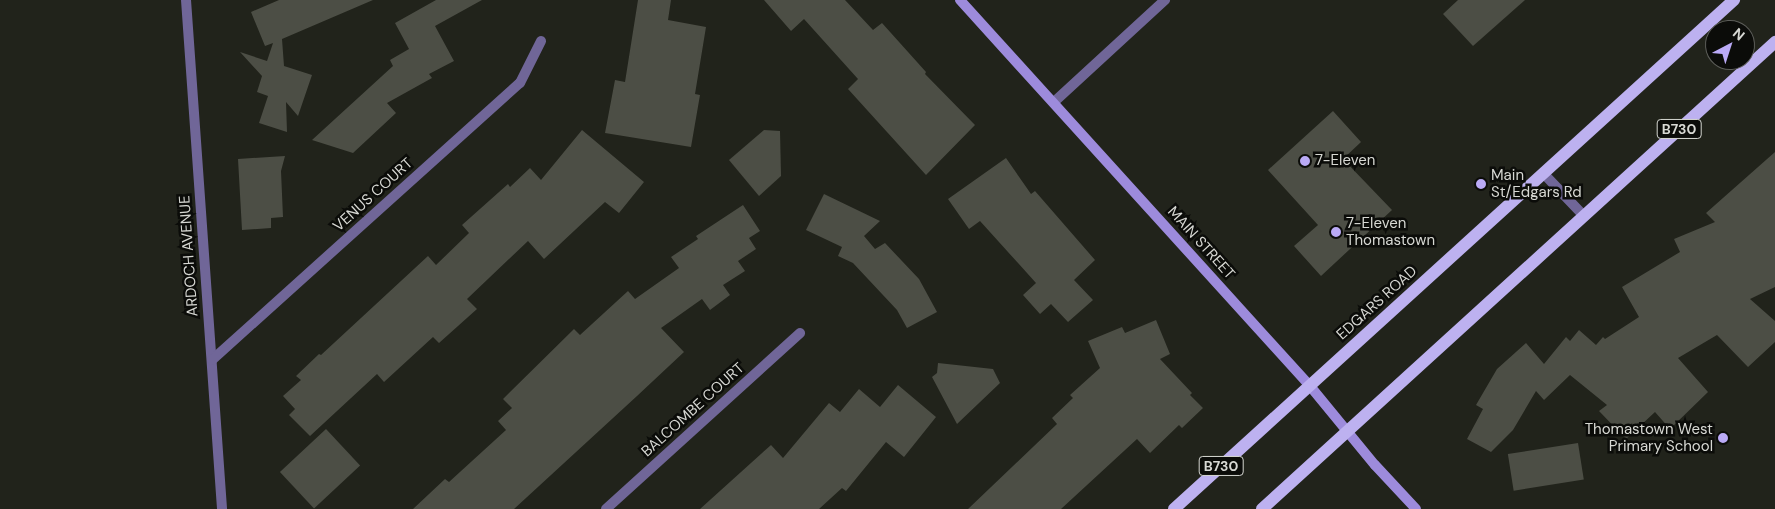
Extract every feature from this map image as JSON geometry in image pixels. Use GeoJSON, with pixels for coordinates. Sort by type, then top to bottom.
{"type":"FeatureCollection","features":[{"type":"Feature","properties":{"kind":"main road","name":"EDGARS ROAD"},"geometry":{"type":"LineString","coordinates":[[1174,509],[1734,0]]}},
{"type":"Feature","properties":{"kind":"main road","name":"B730"},"geometry":{"type":"LineString","coordinates":[[1262,509],[1775,42]]}},
{"type":"Feature","properties":{"kind":"street","name":"ARDOCH AVENUE"},"geometry":{"type":"LineString","coordinates":[[186,0],[222,509]]}},
{"type":"Feature","properties":{"kind":"street","name":"MAIN STREET"},"geometry":{"type":"LineString","coordinates":[[960,0],[1310,386],[1416,509]]}},
{"type":"Feature","properties":{"kind":"street"},"geometry":{"type":"LineString","coordinates":[[1054,102],[1165,0]]}},
{"type":"Feature","properties":{"kind":"street","name":"VENUS COURT"},"geometry":{"type":"LineString","coordinates":[[212,360],[520,83],[542,41]]}},
{"type":"Feature","properties":{"kind":"street"},"geometry":{"type":"LineString","coordinates":[[1544,174],[1584,216]]}},
{"type":"Feature","properties":{"kind":"street","name":"BALCOMBE COURT"},"geometry":{"type":"LineString","coordinates":[[606,509],[800,334]]}},
{"type":"Feature","properties":{"kind":"building"},"geometry":{"type":"Polygon","coordinates":[[[279,0],[373,0],[282,39],[284,66],[312,75],[298,116],[286,102],[287,132],[259,123],[268,96],[257,92],[262,76],[240,52],[267,61],[273,43],[265,46],[251,12],[279,0]]]}},
{"type":"Feature","properties":{"kind":"building"},"geometry":{"type":"Polygon","coordinates":[[[436,0],[482,0],[435,26],[454,61],[429,74],[432,78],[387,103],[396,113],[353,153],[312,140],[393,66],[390,60],[409,49],[395,23],[436,0]]]}},
{"type":"Feature","properties":{"kind":"building"},"geometry":{"type":"Polygon","coordinates":[[[638,0],[671,0],[668,20],[706,27],[695,94],[700,95],[691,147],[605,133],[615,80],[625,82],[638,0]]]}},
{"type":"Feature","properties":{"kind":"building"},"geometry":{"type":"Polygon","coordinates":[[[764,0],[845,0],[873,30],[882,23],[926,72],[925,74],[975,125],[926,175],[848,89],[858,79],[804,19],[791,31],[764,0]]]}},
{"type":"Feature","properties":{"kind":"building"},"geometry":{"type":"Polygon","coordinates":[[[1458,0],[1525,0],[1473,46],[1443,14],[1458,0]]]}},
{"type":"Feature","properties":{"kind":"building"},"geometry":{"type":"Polygon","coordinates":[[[1333,111],[1361,142],[1343,159],[1392,210],[1321,276],[1294,246],[1318,225],[1268,170],[1333,111]]]}},
{"type":"Feature","properties":{"kind":"building"},"geometry":{"type":"Polygon","coordinates":[[[582,130],[644,182],[619,213],[605,202],[544,259],[528,241],[467,299],[477,309],[439,343],[433,337],[384,382],[377,374],[310,436],[289,415],[295,409],[283,396],[301,380],[296,376],[428,256],[436,265],[469,233],[462,225],[508,184],[510,187],[530,168],[541,180],[582,130]]]}},
{"type":"Feature","properties":{"kind":"building"},"geometry":{"type":"Polygon","coordinates":[[[764,130],[780,131],[781,176],[759,196],[729,160],[764,130]]]}},
{"type":"Feature","properties":{"kind":"building"},"geometry":{"type":"Polygon","coordinates":[[[1775,152],[1775,287],[1750,299],[1775,321],[1775,342],[1748,367],[1717,335],[1678,358],[1708,392],[1670,429],[1655,412],[1626,439],[1599,411],[1607,405],[1570,375],[1544,400],[1536,391],[1513,430],[1491,452],[1467,439],[1483,409],[1476,405],[1497,369],[1526,343],[1544,364],[1566,337],[1570,341],[1579,330],[1596,345],[1603,337],[1605,339],[1639,317],[1622,287],[1680,252],[1674,239],[1715,222],[1706,213],[1775,152]]]}},
{"type":"Feature","properties":{"kind":"building"},"geometry":{"type":"Polygon","coordinates":[[[285,156],[281,171],[283,217],[271,218],[271,228],[242,230],[238,159],[285,156]]]}},
{"type":"Feature","properties":{"kind":"building"},"geometry":{"type":"Polygon","coordinates":[[[1006,158],[1031,194],[1035,191],[1095,260],[1074,280],[1093,300],[1068,322],[1051,304],[1040,314],[1023,295],[1036,283],[980,221],[969,229],[948,199],[1006,158]]]}},
{"type":"Feature","properties":{"kind":"building"},"geometry":{"type":"Polygon","coordinates":[[[824,194],[880,221],[864,236],[875,249],[885,243],[919,279],[937,312],[907,328],[897,310],[853,263],[838,256],[842,247],[806,230],[824,194]]]}},
{"type":"Feature","properties":{"kind":"building"},"geometry":{"type":"Polygon","coordinates":[[[743,205],[760,231],[749,238],[756,249],[738,261],[745,271],[723,285],[730,295],[710,310],[702,299],[661,328],[684,352],[637,396],[514,509],[413,509],[445,479],[449,482],[506,430],[498,421],[512,408],[503,399],[574,329],[580,335],[628,291],[635,299],[679,268],[671,257],[698,239],[696,236],[743,205]]]}},
{"type":"Feature","properties":{"kind":"building"},"geometry":{"type":"Polygon","coordinates":[[[1156,320],[1170,354],[1160,359],[1192,393],[1190,395],[1203,408],[1182,428],[1179,425],[1150,453],[1137,439],[1061,509],[968,509],[1057,424],[1052,418],[1073,398],[1070,395],[1100,368],[1088,341],[1122,327],[1125,333],[1156,320]]]}},
{"type":"Feature","properties":{"kind":"building"},"geometry":{"type":"Polygon","coordinates":[[[938,363],[993,369],[1000,383],[957,424],[932,377],[937,373],[938,363]]]}},
{"type":"Feature","properties":{"kind":"building"},"geometry":{"type":"Polygon","coordinates":[[[898,385],[936,417],[904,457],[886,442],[846,491],[842,488],[819,509],[700,509],[771,445],[783,458],[829,403],[840,412],[859,389],[880,407],[898,385]]]}},
{"type":"Feature","properties":{"kind":"building"},"geometry":{"type":"Polygon","coordinates":[[[326,429],[360,466],[314,509],[280,472],[326,429]]]}},
{"type":"Feature","properties":{"kind":"building"},"geometry":{"type":"Polygon","coordinates":[[[1578,443],[1584,480],[1514,491],[1508,454],[1578,443]]]}},
{"type":"Feature","properties":{"kind":"place","name":"7-Eleven"},"geometry":{"type":"Point","coordinates":[1305,161]}},
{"type":"Feature","properties":{"kind":"place","name":"Main St/Edgars Rd"},"geometry":{"type":"Point","coordinates":[1481,184]}},
{"type":"Feature","properties":{"kind":"place","name":"7-Eleven Thomastown"},"geometry":{"type":"Point","coordinates":[1336,232]}},
{"type":"Feature","properties":{"kind":"place","name":"Thomastown West Primary School"},"geometry":{"type":"Point","coordinates":[1723,438]}}]}
